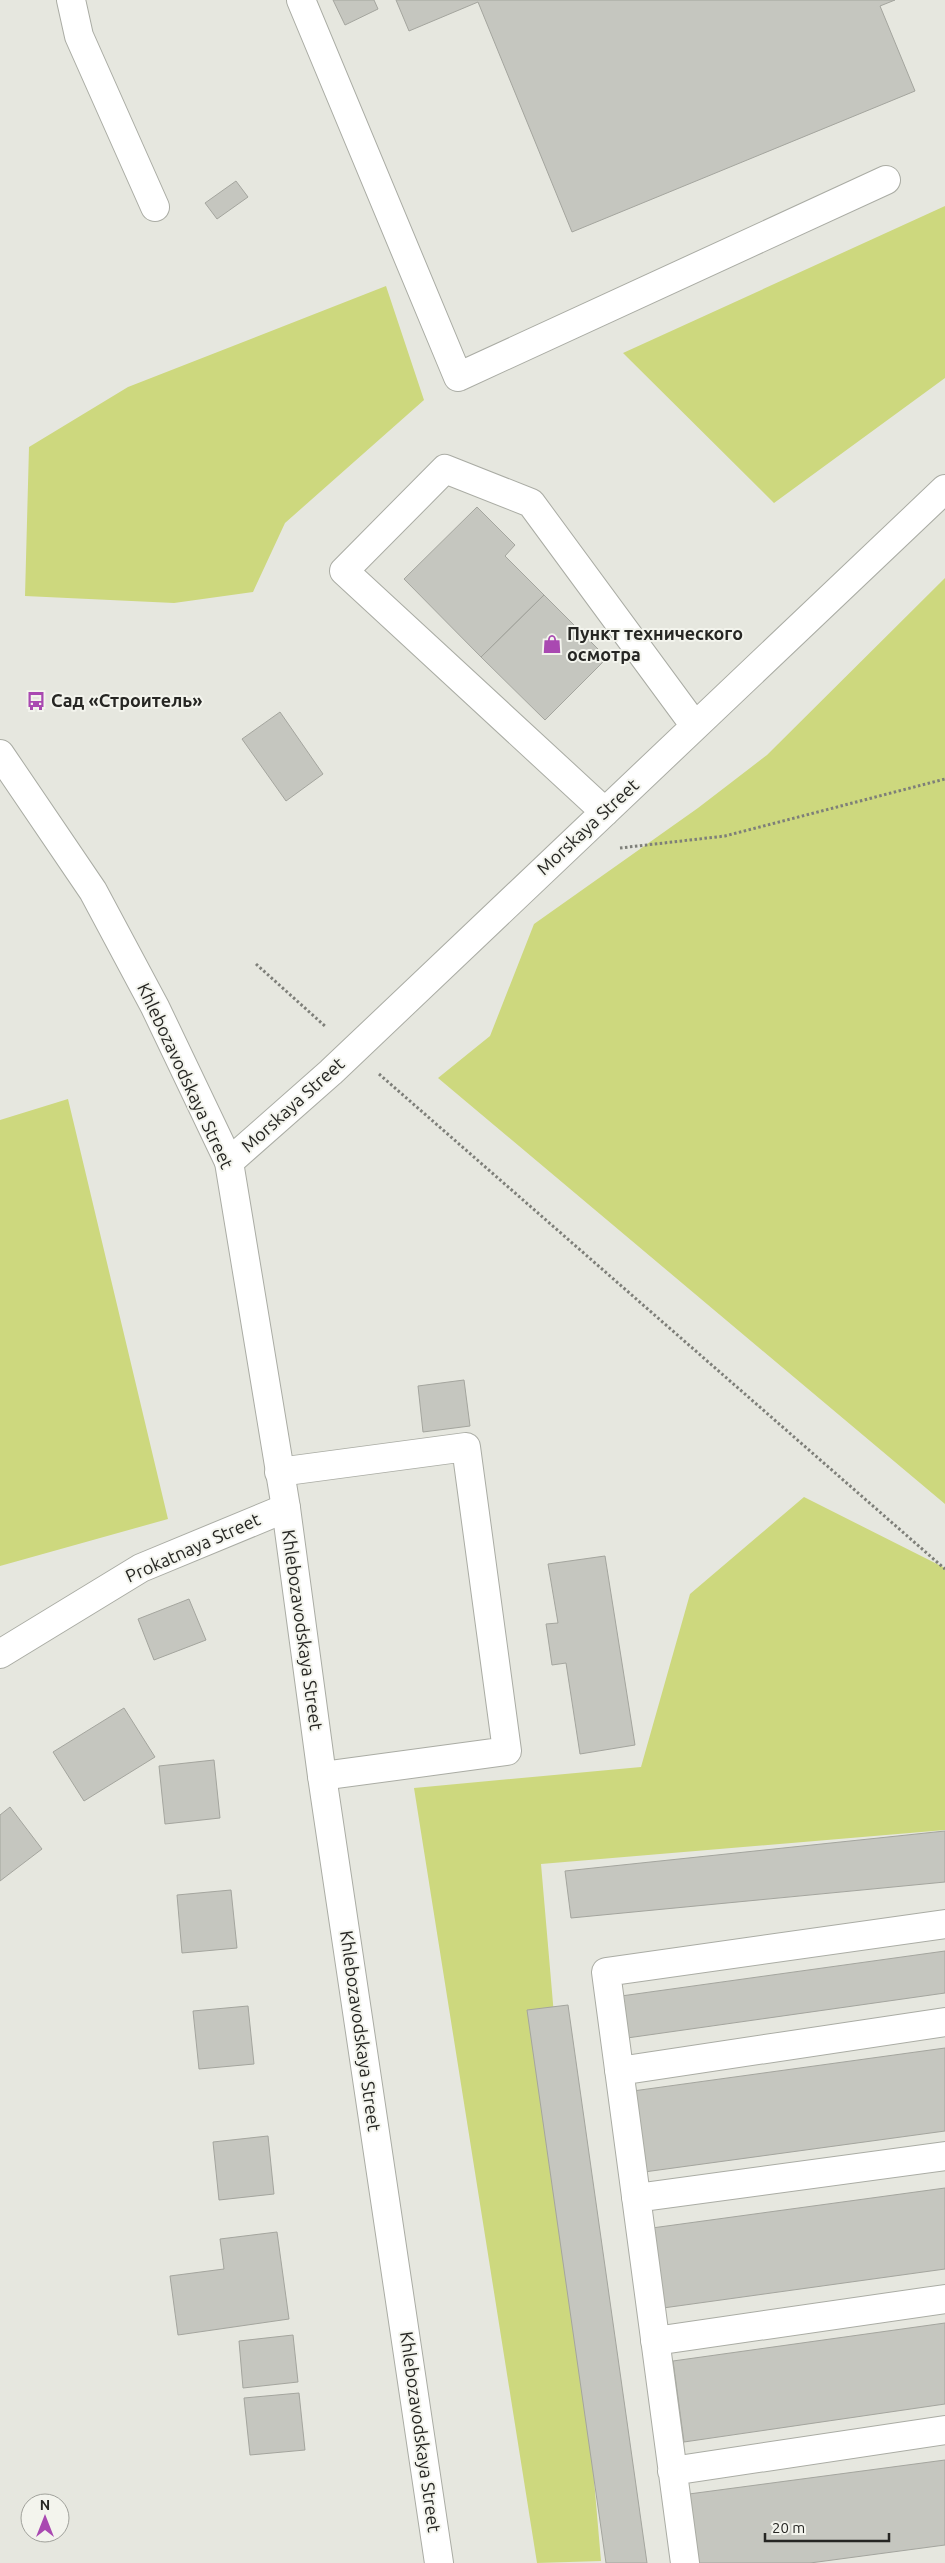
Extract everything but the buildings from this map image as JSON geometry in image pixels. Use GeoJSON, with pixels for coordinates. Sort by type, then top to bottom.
{"type":"FeatureCollection","features":[{"type":"Feature","properties":{"kind":"main road"},"geometry":{"type":"LineString","coordinates":[[71,0],[79,36],[155,207]]}},
{"type":"Feature","properties":{"kind":"main road"},"geometry":{"type":"LineString","coordinates":[[300,0],[458,377],[886,180]]}},
{"type":"Feature","properties":{"kind":"main road"},"geometry":{"type":"LineString","coordinates":[[604,812],[344,571],[445,469],[531,503],[695,726]]}},
{"type":"Feature","properties":{"kind":"main road","name":"Morskaya Street"},"geometry":{"type":"LineString","coordinates":[[229,1162],[353,1051],[945,490]]}},
{"type":"Feature","properties":{"kind":"main road","name":"Khlebozavodskaya Street"},"geometry":{"type":"LineString","coordinates":[[0,754],[93,891],[155,1007],[229,1162],[286,1508],[322,1776],[440,2563]]}},
{"type":"Feature","properties":{"kind":"main road"},"geometry":{"type":"LineString","coordinates":[[279,1472],[466,1448],[507,1751],[322,1776]]}},
{"type":"Feature","properties":{"kind":"main road","name":"Prokatnaya Street"},"geometry":{"type":"LineString","coordinates":[[0,1654],[141,1568],[286,1508]]}},
{"type":"Feature","properties":{"kind":"main road"},"geometry":{"type":"LineString","coordinates":[[685,2563],[606,1972],[945,1924]]}},
{"type":"Feature","properties":{"kind":"main road"},"geometry":{"type":"LineString","coordinates":[[619,2071],[945,2022]]}},
{"type":"Feature","properties":{"kind":"main road"},"geometry":{"type":"LineString","coordinates":[[636,2198],[945,2156]]}},
{"type":"Feature","properties":{"kind":"main road"},"geometry":{"type":"LineString","coordinates":[[655,2341],[945,2299]]}},
{"type":"Feature","properties":{"kind":"main road"},"geometry":{"type":"LineString","coordinates":[[672,2471],[945,2430]]}},
{"type":"Feature","properties":{"kind":"path"},"geometry":{"type":"LineString","coordinates":[[618,848],[725,836],[945,779]]}},
{"type":"Feature","properties":{"kind":"path"},"geometry":{"type":"LineString","coordinates":[[256,964],[945,1569]]}},
{"type":"Feature","properties":{"kind":"green space"},"geometry":{"type":"Polygon","coordinates":[[[945,206],[945,378],[774,503],[623,353],[945,206]]]}},
{"type":"Feature","properties":{"kind":"green space"},"geometry":{"type":"Polygon","coordinates":[[[386,286],[424,400],[285,523],[253,592],[174,603],[25,596],[29,447],[128,387],[386,286]]]}},
{"type":"Feature","properties":{"kind":"green space"},"geometry":{"type":"Polygon","coordinates":[[[945,578],[945,1504],[438,1078],[490,1036],[534,924],[698,808],[767,755],[945,578]]]}},
{"type":"Feature","properties":{"kind":"green space"},"geometry":{"type":"Polygon","coordinates":[[[68,1099],[168,1519],[0,1566],[0,1120],[68,1099]]]}},
{"type":"Feature","properties":{"kind":"green space"},"geometry":{"type":"Polygon","coordinates":[[[804,1497],[945,1568],[945,1830],[541,1864],[601,2561],[537,2563],[414,1788],[641,1767],[690,1594],[804,1497]]]}},
{"type":"Feature","properties":{"kind":"place","name":"Пункт технического осмотра"},"geometry":{"type":"Point","coordinates":[552,644]}},
{"type":"Feature","properties":{"kind":"place","name":"Сад «Строитель»"},"geometry":{"type":"Point","coordinates":[36,701]}}]}
